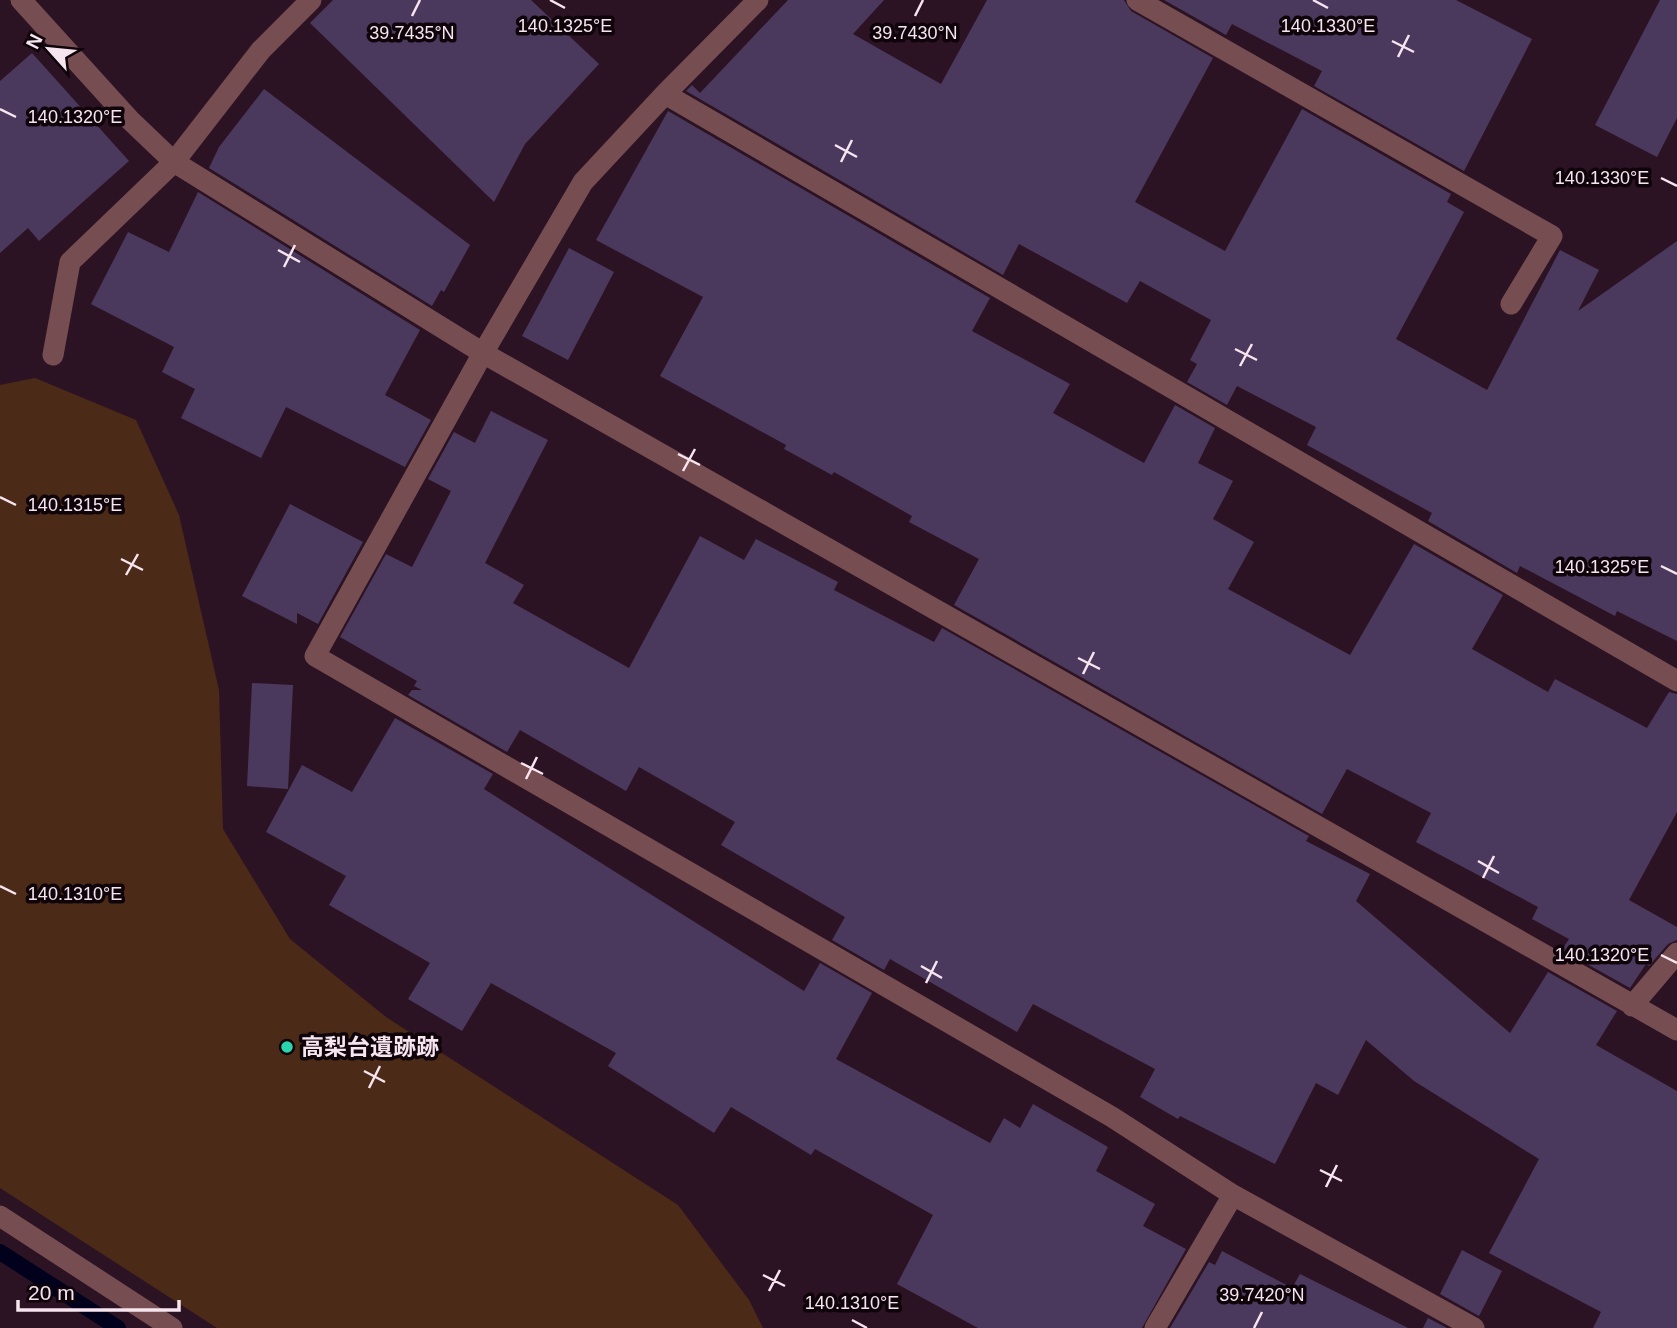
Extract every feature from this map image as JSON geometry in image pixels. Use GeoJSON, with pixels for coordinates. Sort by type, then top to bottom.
{"type":"FeatureCollection","features":[{"type":"Feature","properties":{"kind":"street"},"geometry":{"type":"LineString","coordinates":[[21,0],[130,120],[174,162],[483,353],[1677,1030]]}},
{"type":"Feature","properties":{"kind":"street"},"geometry":{"type":"LineString","coordinates":[[758,0],[583,182],[483,353],[315,656],[1112,1117],[1233,1195],[1474,1328]]}},
{"type":"Feature","properties":{"kind":"street"},"geometry":{"type":"LineString","coordinates":[[1137,0],[1552,236],[1511,304]]}},
{"type":"Feature","properties":{"kind":"street"},"geometry":{"type":"LineString","coordinates":[[53,355],[70,262],[174,162],[261,50],[306,2]]}},
{"type":"Feature","properties":{"kind":"street"},"geometry":{"type":"LineString","coordinates":[[665,94],[1677,681]]}},
{"type":"Feature","properties":{"kind":"street"},"geometry":{"type":"LineString","coordinates":[[1632,1006],[1677,953]]}},
{"type":"Feature","properties":{"kind":"street"},"geometry":{"type":"LineString","coordinates":[[1155,1328],[1233,1195]]}},
{"type":"Feature","properties":{"kind":"street"},"geometry":{"type":"LineString","coordinates":[[0,1216],[172,1328]]}},
{"type":"Feature","properties":{"kind":"shaded area"},"geometry":{"type":"Polygon","coordinates":[[[35,378],[136,420],[179,515],[219,690],[223,829],[290,939],[386,1017],[678,1205],[749,1300],[763,1328],[217,1328],[0,1188],[0,385],[35,378]]]}},
{"type":"Feature","properties":{"kind":"building"},"geometry":{"type":"Polygon","coordinates":[[[333,0],[531,0],[599,64],[525,144],[494,202],[310,23],[333,0]]]}},
{"type":"Feature","properties":{"kind":"building"},"geometry":{"type":"Polygon","coordinates":[[[788,0],[884,0],[853,34],[941,84],[987,0],[1124,0],[1131,11],[1213,58],[1135,202],[1225,251],[1302,109],[1451,194],[1447,202],[1464,212],[1396,339],[1487,390],[1560,250],[1599,270],[1578,311],[1677,241],[1677,641],[1617,611],[1615,616],[1520,566],[1517,573],[1428,521],[1432,513],[1307,445],[1316,427],[1237,386],[1227,405],[1187,382],[1197,364],[1190,360],[1211,320],[1140,281],[1127,303],[1019,244],[1003,275],[686,91],[692,85],[700,93],[788,0]]]}},
{"type":"Feature","properties":{"kind":"building"},"geometry":{"type":"Polygon","coordinates":[[[1164,0],[1456,0],[1532,39],[1464,171],[1314,86],[1322,71],[1232,24],[1226,35],[1164,0]]]}},
{"type":"Feature","properties":{"kind":"building"},"geometry":{"type":"Polygon","coordinates":[[[1660,0],[1677,0],[1677,118],[1657,157],[1595,125],[1660,0]]]}},
{"type":"Feature","properties":{"kind":"building"},"geometry":{"type":"Polygon","coordinates":[[[32,53],[129,161],[39,241],[28,228],[0,253],[0,81],[32,53]]]}},
{"type":"Feature","properties":{"kind":"building"},"geometry":{"type":"Polygon","coordinates":[[[264,89],[470,245],[444,292],[441,290],[432,306],[209,168],[219,147],[264,89]]]}},
{"type":"Feature","properties":{"kind":"building"},"geometry":{"type":"Polygon","coordinates":[[[668,111],[990,298],[972,331],[1070,384],[1053,413],[1144,463],[1175,405],[1215,428],[1198,463],[1233,481],[1213,519],[1254,542],[1228,589],[1350,655],[1414,544],[1503,595],[1472,649],[1548,692],[1555,679],[1647,728],[1669,692],[1677,694],[1677,812],[1629,900],[1677,927],[1677,940],[1668,944],[1649,966],[1646,964],[1630,988],[1562,950],[1569,939],[1532,919],[1538,907],[1416,842],[1431,813],[1347,769],[1322,814],[954,605],[979,559],[909,522],[912,516],[834,472],[832,475],[784,449],[786,445],[660,376],[703,297],[596,240],[668,111]]]}},
{"type":"Feature","properties":{"kind":"building"},"geometry":{"type":"Polygon","coordinates":[[[198,192],[420,330],[385,395],[431,420],[405,467],[286,407],[261,458],[181,418],[195,389],[162,372],[174,347],[91,304],[128,232],[169,252],[198,192]]]}},
{"type":"Feature","properties":{"kind":"building"},"geometry":{"type":"Polygon","coordinates":[[[569,248],[614,272],[568,360],[522,336],[569,248]]]}},
{"type":"Feature","properties":{"kind":"building"},"geometry":{"type":"Polygon","coordinates":[[[491,411],[548,440],[485,563],[524,585],[513,603],[629,668],[700,536],[744,560],[756,539],[838,582],[834,590],[934,642],[942,628],[1309,836],[1306,841],[1370,874],[1356,901],[1510,1033],[1548,972],[1617,1011],[1596,1045],[1677,1091],[1677,1328],[1593,1328],[1601,1312],[1489,1253],[1539,1159],[1414,1081],[1366,1040],[1338,1095],[1316,1083],[1275,1164],[1180,1116],[1178,1119],[1140,1097],[1155,1069],[1033,1004],[1017,1032],[890,959],[884,970],[832,940],[845,917],[721,845],[735,822],[639,767],[626,791],[520,730],[507,752],[408,695],[412,690],[422,690],[414,686],[417,681],[340,637],[386,554],[412,567],[451,491],[428,479],[454,432],[475,443],[491,411]]]}},
{"type":"Feature","properties":{"kind":"building"},"geometry":{"type":"Polygon","coordinates":[[[290,504],[363,542],[318,624],[297,613],[297,624],[242,596],[290,504]]]}},
{"type":"Feature","properties":{"kind":"building"},"geometry":{"type":"Polygon","coordinates":[[[252,683],[293,685],[288,789],[247,786],[252,683]]]}},
{"type":"Feature","properties":{"kind":"building"},"geometry":{"type":"Polygon","coordinates":[[[395,718],[493,774],[484,789],[804,991],[820,963],[872,993],[836,1059],[990,1143],[1004,1118],[1020,1128],[1033,1104],[1108,1147],[1096,1171],[1155,1204],[1143,1226],[1186,1249],[1142,1328],[978,1328],[897,1284],[933,1215],[815,1149],[811,1155],[731,1107],[714,1133],[608,1066],[616,1053],[491,983],[462,1031],[408,999],[430,963],[329,905],[346,876],[266,832],[302,765],[352,792],[395,718]]]}},
{"type":"Feature","properties":{"kind":"building"},"geometry":{"type":"Polygon","coordinates":[[[1462,1250],[1502,1271],[1479,1316],[1440,1294],[1462,1250]]]}},
{"type":"Feature","properties":{"kind":"building"},"geometry":{"type":"Polygon","coordinates":[[[1222,1251],[1292,1288],[1300,1274],[1408,1328],[1170,1328],[1209,1262],[1215,1265],[1222,1251]]]}},
{"type":"Feature","properties":{"kind":"building"},"geometry":{"type":"Polygon","coordinates":[[[1428,1318],[1447,1328],[1423,1328],[1428,1318]]]}},
{"type":"Feature","properties":{"kind":"waterway"},"geometry":{"type":"LineString","coordinates":[[0,1252],[118,1328]]}},
{"type":"Feature","properties":{"kind":"place","name":"高梨台遺跡跡"},"geometry":{"type":"Point","coordinates":[287,1047]}}]}
